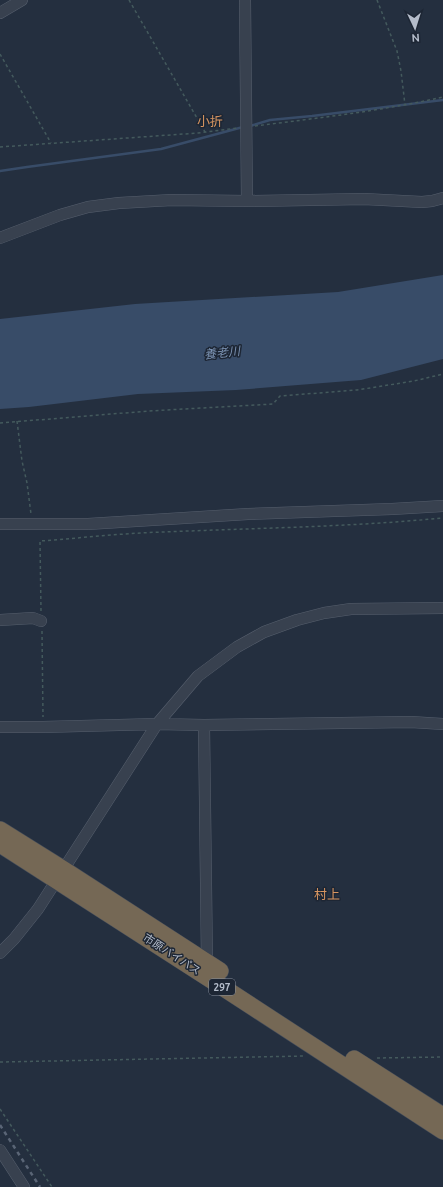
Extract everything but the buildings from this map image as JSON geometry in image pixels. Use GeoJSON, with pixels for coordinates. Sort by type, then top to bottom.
{"type":"FeatureCollection","features":[{"type":"Feature","properties":{"kind":"highway","name":"市原バイパス"},"geometry":{"type":"LineString","coordinates":[[0,830],[61,875],[320,1051],[443,1131]]}},
{"type":"Feature","properties":{"kind":"highway","name":"市原バイパス"},"geometry":{"type":"LineString","coordinates":[[0,844],[61,875],[208,963],[443,1116]]}},
{"type":"Feature","properties":{"kind":"street"},"geometry":{"type":"LineString","coordinates":[[0,13],[22,0]]}},
{"type":"Feature","properties":{"kind":"street"},"geometry":{"type":"LineString","coordinates":[[245,0],[247,201]]}},
{"type":"Feature","properties":{"kind":"street"},"geometry":{"type":"LineString","coordinates":[[0,238],[60,215],[88,207],[119,203],[143,201],[364,199],[422,202],[443,198]]}},
{"type":"Feature","properties":{"kind":"street"},"geometry":{"type":"LineString","coordinates":[[0,524],[88,524],[248,514],[443,506]]}},
{"type":"Feature","properties":{"kind":"street"},"geometry":{"type":"LineString","coordinates":[[0,953],[26,926],[61,875],[157,724],[198,676],[237,646],[264,632],[297,620],[324,613],[351,609],[443,608]]}},
{"type":"Feature","properties":{"kind":"street"},"geometry":{"type":"LineString","coordinates":[[0,620],[33,618],[42,621]]}},
{"type":"Feature","properties":{"kind":"street"},"geometry":{"type":"LineString","coordinates":[[0,727],[411,722],[443,724]]}},
{"type":"Feature","properties":{"kind":"street"},"geometry":{"type":"LineString","coordinates":[[204,724],[208,963]]}},
{"type":"Feature","properties":{"kind":"street"},"geometry":{"type":"LineString","coordinates":[[0,1150],[24,1187]]}},
{"type":"Feature","properties":{"kind":"path"},"geometry":{"type":"LineString","coordinates":[[129,0],[205,132]]}},
{"type":"Feature","properties":{"kind":"path"},"geometry":{"type":"LineString","coordinates":[[377,0],[397,50],[405,105]]}},
{"type":"Feature","properties":{"kind":"path"},"geometry":{"type":"LineString","coordinates":[[0,54],[51,143]]}},
{"type":"Feature","properties":{"kind":"path"},"geometry":{"type":"LineString","coordinates":[[0,147],[205,132],[344,114],[405,105],[443,97]]}},
{"type":"Feature","properties":{"kind":"path"},"geometry":{"type":"LineString","coordinates":[[0,422],[273,404],[280,396],[356,390],[414,381],[443,374]]}},
{"type":"Feature","properties":{"kind":"path"},"geometry":{"type":"LineString","coordinates":[[17,421],[33,524]]}},
{"type":"Feature","properties":{"kind":"path"},"geometry":{"type":"LineString","coordinates":[[43,727],[40,541],[162,532],[412,521],[443,518]]}},
{"type":"Feature","properties":{"kind":"path"},"geometry":{"type":"LineString","coordinates":[[0,1062],[310,1056],[320,1051]]}},
{"type":"Feature","properties":{"kind":"path"},"geometry":{"type":"LineString","coordinates":[[362,1064],[368,1059],[377,1058],[443,1057]]}},
{"type":"Feature","properties":{"kind":"path"},"geometry":{"type":"LineString","coordinates":[[0,1109],[52,1187]]}},
{"type":"Feature","properties":{"kind":"water","name":"養老川"},"geometry":{"type":"Polygon","coordinates":[[[443,275],[443,359],[361,380],[236,390],[138,394],[0,409],[0,319],[135,304],[338,292],[443,275]]]}},
{"type":"Feature","properties":{"kind":"waterway"},"geometry":{"type":"LineString","coordinates":[[250,126],[270,120],[443,100]]}},
{"type":"Feature","properties":{"kind":"waterway"},"geometry":{"type":"LineString","coordinates":[[0,171],[161,149],[243,127]]}},
{"type":"Feature","properties":{"kind":"railway"},"geometry":{"type":"LineString","coordinates":[[0,1125],[40,1187]]}},
{"type":"Feature","properties":{"kind":"district","name":"小折"},"geometry":{"type":"Point","coordinates":[210,121]}},
{"type":"Feature","properties":{"kind":"district","name":"村上"},"geometry":{"type":"Point","coordinates":[327,894]}}]}
